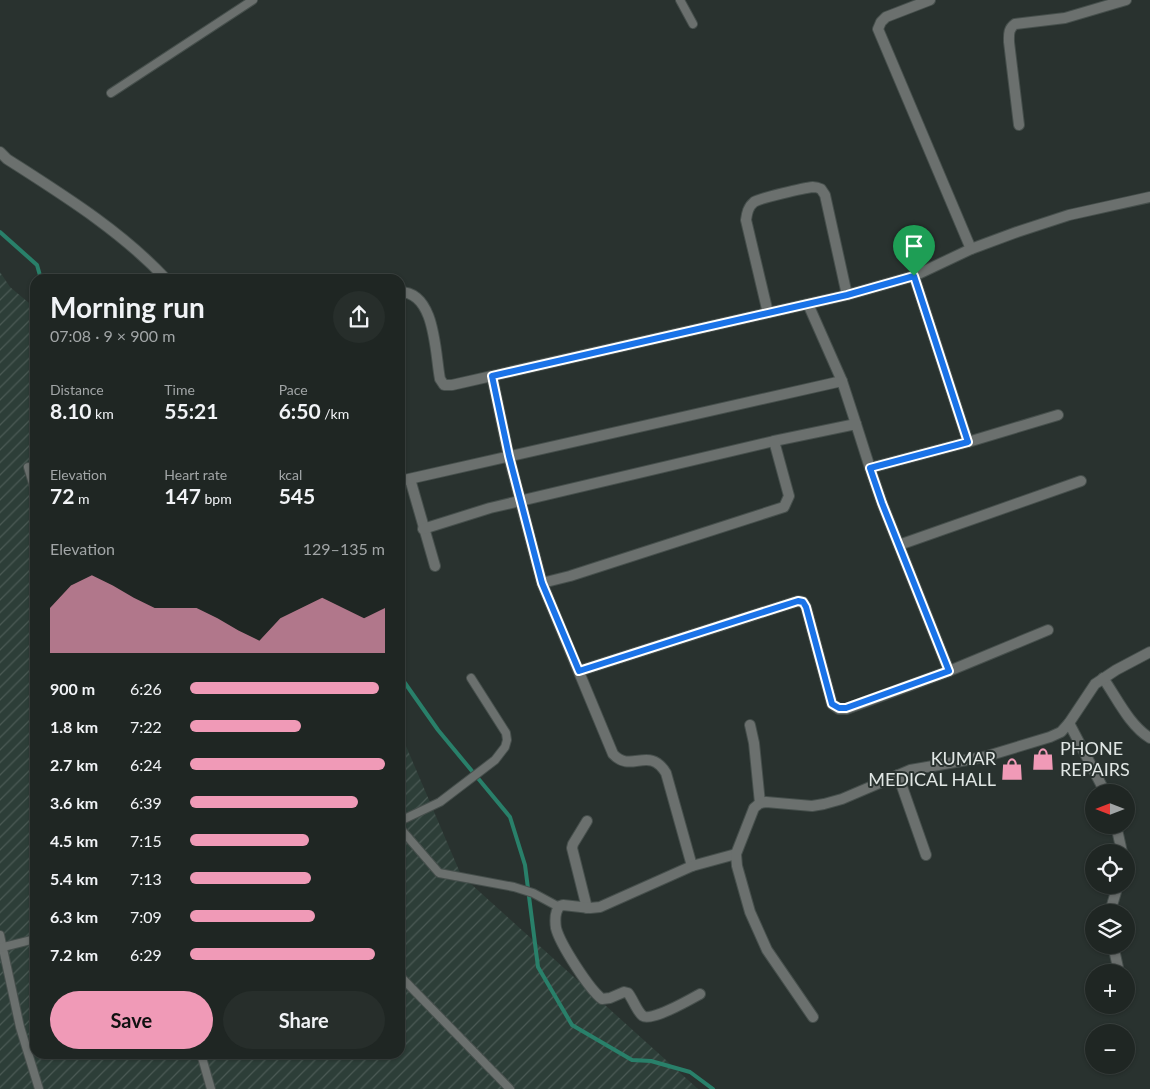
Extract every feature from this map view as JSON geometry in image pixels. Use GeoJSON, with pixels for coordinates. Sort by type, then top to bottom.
{"type":"FeatureCollection","features":[{"type":"Feature","properties":{"kind":"street"},"geometry":{"type":"LineString","coordinates":[[930,0],[886,17],[878,29],[971,249]]}},
{"type":"Feature","properties":{"kind":"street"},"geometry":{"type":"LineString","coordinates":[[1019,125],[1009,42],[1011,27],[1015,24],[1065,18],[1126,0]]}},
{"type":"Feature","properties":{"kind":"street"},"geometry":{"type":"LineString","coordinates":[[0,152],[7,159],[92,214],[128,243],[161,274]]}},
{"type":"Feature","properties":{"kind":"street"},"geometry":{"type":"LineString","coordinates":[[768,313],[746,220],[747,213],[750,206],[756,201],[805,189],[814,187],[821,189],[825,195],[847,295]]}},
{"type":"Feature","properties":{"kind":"street"},"geometry":{"type":"LineString","coordinates":[[405,293],[416,296],[423,304],[428,314],[440,380],[444,385],[452,385],[847,295],[914,276],[971,249],[1069,215],[1150,197]]}},
{"type":"Feature","properties":{"kind":"street"},"geometry":{"type":"LineString","coordinates":[[914,276],[968,442]]}},
{"type":"Feature","properties":{"kind":"street"},"geometry":{"type":"LineString","coordinates":[[808,304],[842,382],[882,503],[949,671]]}},
{"type":"Feature","properties":{"kind":"street"},"geometry":{"type":"LineString","coordinates":[[492,376],[509,456],[542,583],[614,754],[618,759],[625,761],[657,761],[666,773],[692,866]]}},
{"type":"Feature","properties":{"kind":"street"},"geometry":{"type":"LineString","coordinates":[[435,566],[405,480],[842,382]]}},
{"type":"Feature","properties":{"kind":"street"},"geometry":{"type":"LineString","coordinates":[[870,468],[968,442],[1058,415]]}},
{"type":"Feature","properties":{"kind":"street"},"geometry":{"type":"LineString","coordinates":[[423,529],[490,508],[774,441],[856,424]]}},
{"type":"Feature","properties":{"kind":"street"},"geometry":{"type":"LineString","coordinates":[[542,583],[784,507],[789,496],[774,441]]}},
{"type":"Feature","properties":{"kind":"street"},"geometry":{"type":"LineString","coordinates":[[899,544],[1081,481]]}},
{"type":"Feature","properties":{"kind":"street"},"geometry":{"type":"LineString","coordinates":[[579,671],[798,601],[803,602],[806,607],[832,704],[839,708],[846,708],[949,671],[1048,630]]}},
{"type":"Feature","properties":{"kind":"street"},"geometry":{"type":"LineString","coordinates":[[814,1018],[768,950],[750,912],[737,866],[736,854],[754,808],[760,803],[766,802],[812,806],[824,804],[842,799],[910,770],[984,757],[1050,737],[1061,732],[1095,684],[1150,652]]}},
{"type":"Feature","properties":{"kind":"street"},"geometry":{"type":"LineString","coordinates":[[1103,678],[1135,725],[1150,738]]}},
{"type":"Feature","properties":{"kind":"street"},"geometry":{"type":"LineString","coordinates":[[1069,722],[1101,784]]}},
{"type":"Feature","properties":{"kind":"street"},"geometry":{"type":"LineString","coordinates":[[750,725],[755,750],[760,803]]}},
{"type":"Feature","properties":{"kind":"street"},"geometry":{"type":"LineString","coordinates":[[898,775],[926,855]]}},
{"type":"Feature","properties":{"kind":"street"},"geometry":{"type":"LineString","coordinates":[[587,821],[572,844],[572,848],[587,908]]}},
{"type":"Feature","properties":{"kind":"street"},"geometry":{"type":"LineString","coordinates":[[700,994],[656,1016],[646,1018],[642,1016],[628,993],[624,992],[602,999],[585,980],[573,961],[556,928],[556,915],[559,907],[563,905],[587,908],[598,907],[692,866],[736,854]]}},
{"type":"Feature","properties":{"kind":"lane"},"geometry":{"type":"LineString","coordinates":[[110,93],[253,0]]}},
{"type":"Feature","properties":{"kind":"lane"},"geometry":{"type":"LineString","coordinates":[[680,0],[693,24]]}},
{"type":"Feature","properties":{"kind":"lane"},"geometry":{"type":"LineString","coordinates":[[28,467],[30,474]]}},
{"type":"Feature","properties":{"kind":"lane"},"geometry":{"type":"LineString","coordinates":[[405,819],[440,802],[495,760],[505,747],[506,733],[471,678]]}},
{"type":"Feature","properties":{"kind":"lane"},"geometry":{"type":"LineString","coordinates":[[405,834],[439,873],[520,889],[533,893],[559,907]]}},
{"type":"Feature","properties":{"kind":"lane"},"geometry":{"type":"LineString","coordinates":[[0,935],[20,1027],[38,1089]]}},
{"type":"Feature","properties":{"kind":"lane"},"geometry":{"type":"LineString","coordinates":[[2,947],[30,940]]}},
{"type":"Feature","properties":{"kind":"lane"},"geometry":{"type":"LineString","coordinates":[[405,981],[510,1089]]}},
{"type":"Feature","properties":{"kind":"lane"},"geometry":{"type":"LineString","coordinates":[[203,1059],[212,1089]]}},
{"type":"Feature","properties":{"kind":"shaded area"},"geometry":{"type":"Polygon","coordinates":[[[0,272],[10,287],[30,304],[30,1059],[405,1059],[405,744],[461,875],[698,1089],[0,1089],[0,272]]]}},
{"type":"Feature","properties":{"kind":"waterway"},"geometry":{"type":"LineString","coordinates":[[0,232],[37,265],[40,274]]}},
{"type":"Feature","properties":{"kind":"waterway"},"geometry":{"type":"LineString","coordinates":[[405,683],[438,730],[510,817],[525,865],[538,967],[572,1025],[632,1060],[651,1061],[690,1072],[713,1089]]}},
{"type":"Feature","properties":{"kind":"place","name":"PHONE REPAIRS"},"geometry":{"type":"Point","coordinates":[1043,759]}},
{"type":"Feature","properties":{"kind":"place","name":"KUMAR MEDICAL HALL"},"geometry":{"type":"Point","coordinates":[1012,769]}},
{"type":"Feature","properties":{"kind":"route"},"geometry":{"type":"LineString","coordinates":[[914,276],[968,442],[870,468],[882,503],[949,671],[846,708],[834,706],[806,607],[803,602],[798,601],[579,671],[542,583],[509,456],[492,376],[847,295],[914,276]]}}]}
